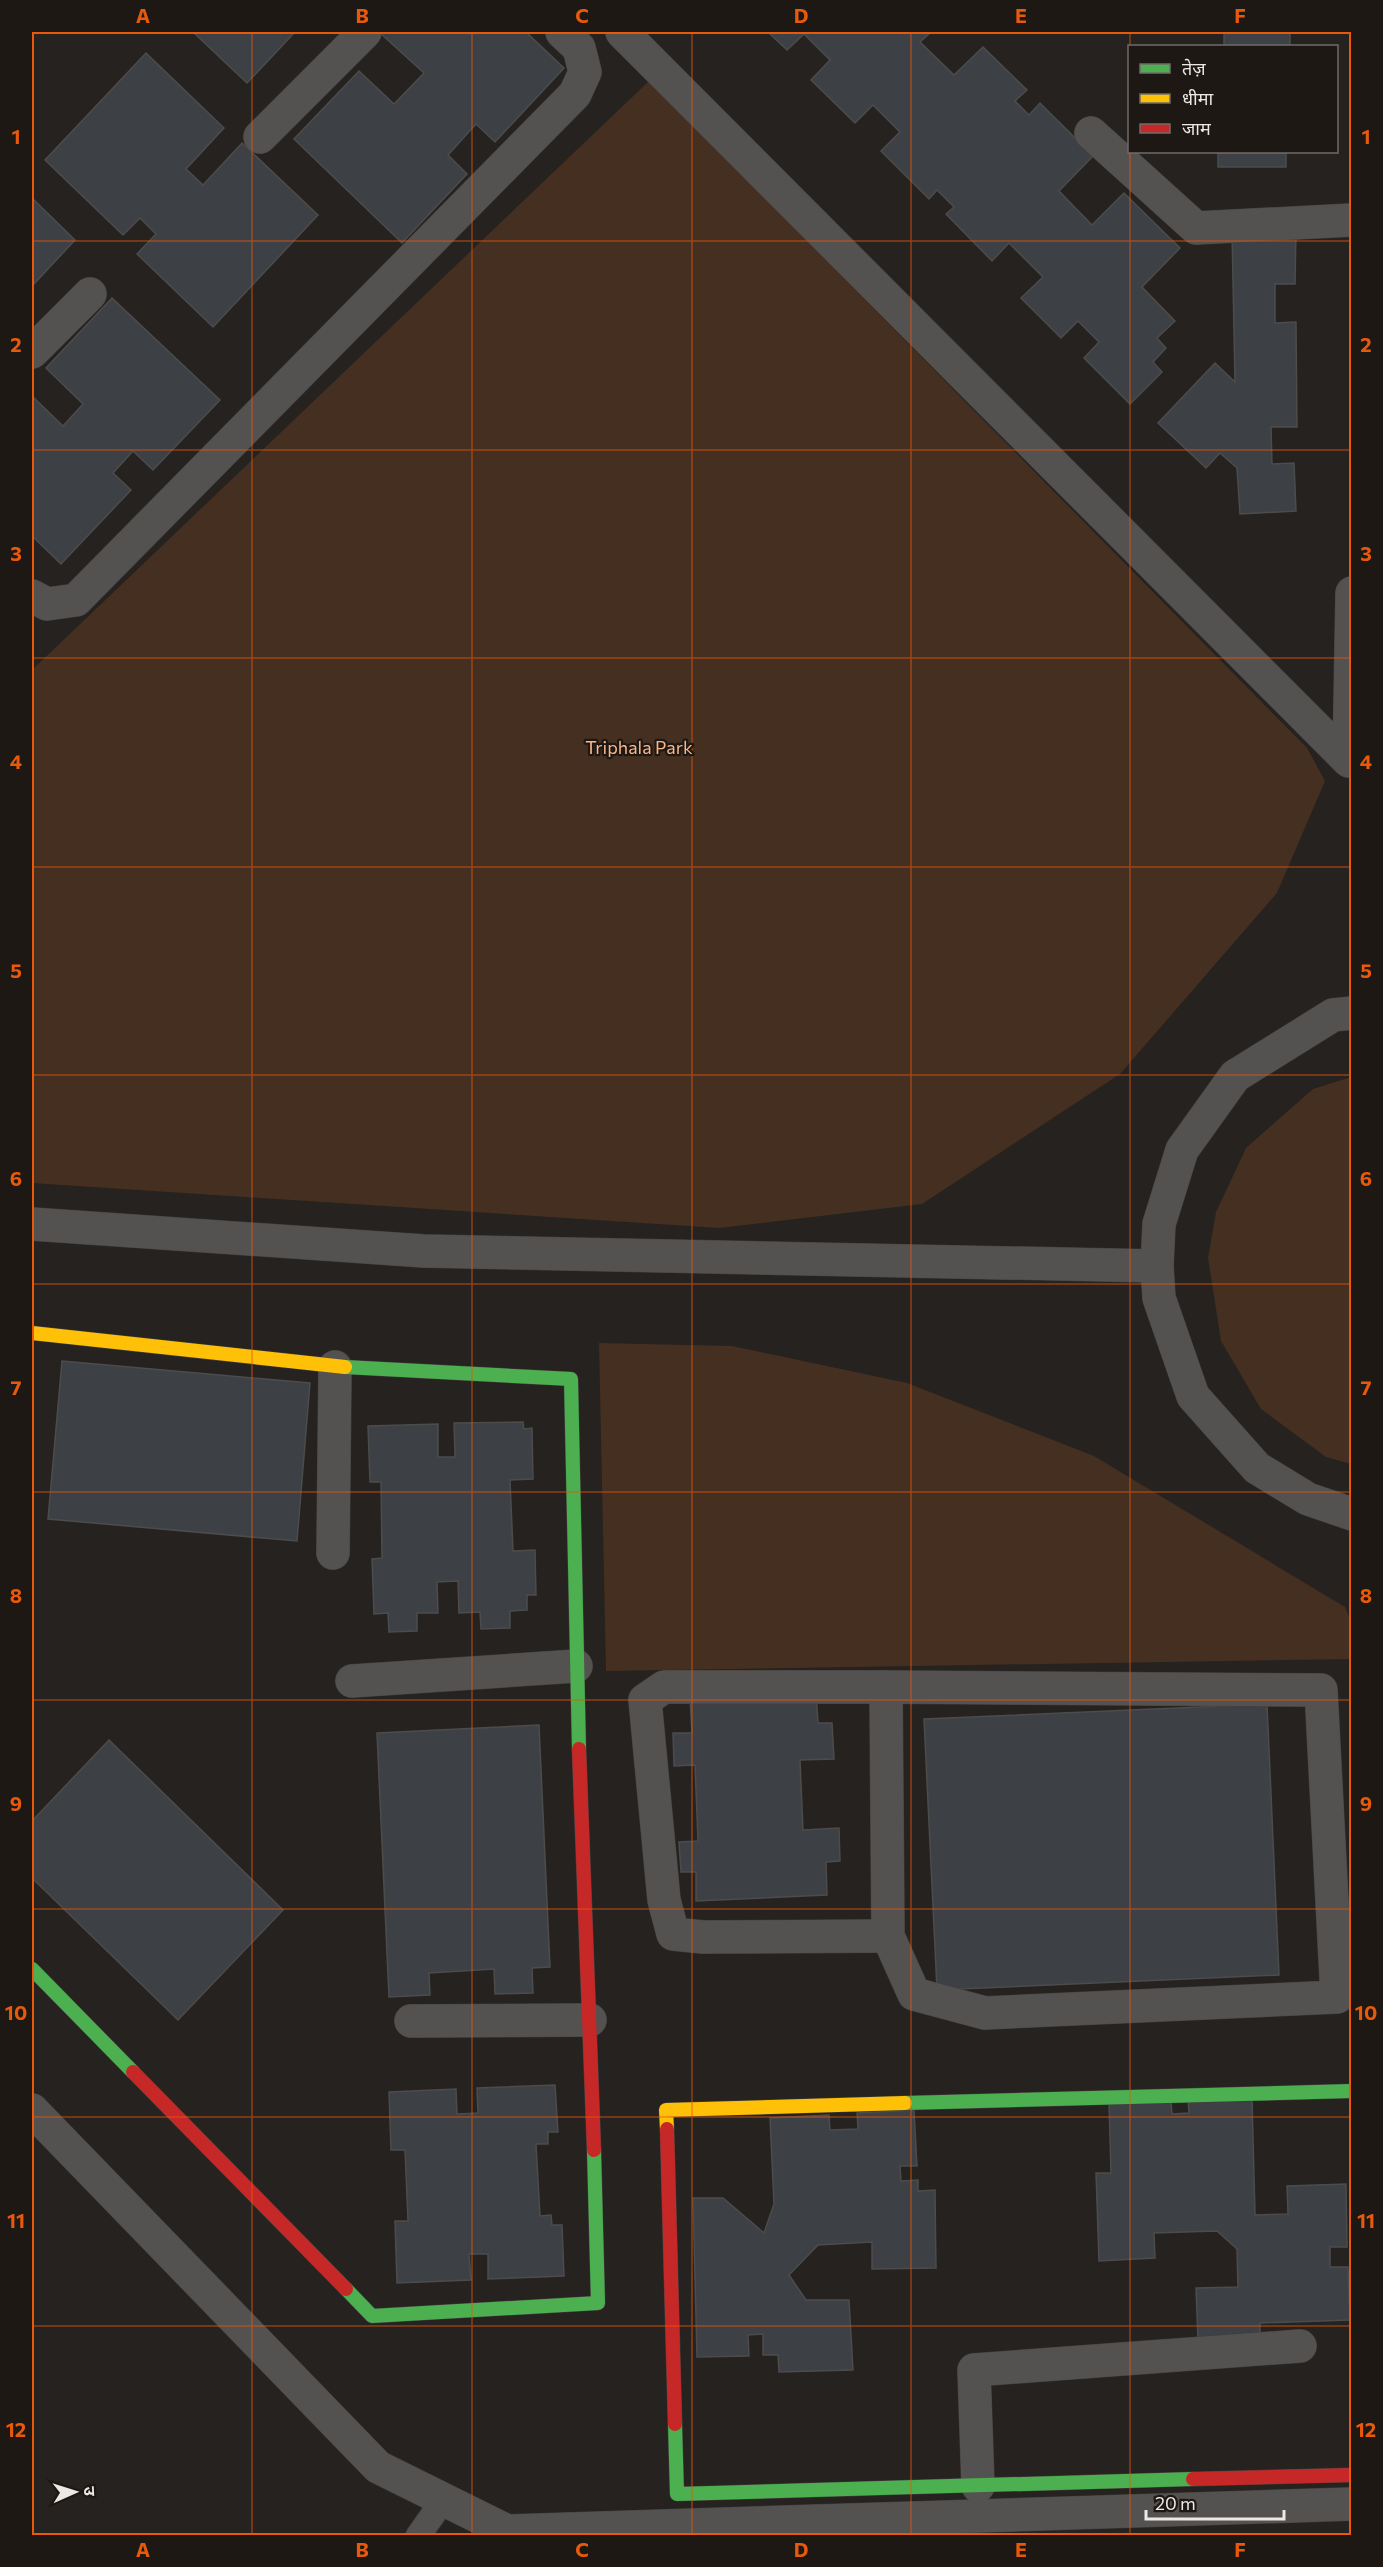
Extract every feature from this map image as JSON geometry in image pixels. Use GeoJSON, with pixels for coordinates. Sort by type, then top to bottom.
{"type":"FeatureCollection","features":[{"type":"Feature","properties":{"kind":"street"},"geometry":{"type":"LineString","coordinates":[[260,137],[365,32]]}},
{"type":"Feature","properties":{"kind":"street"},"geometry":{"type":"LineString","coordinates":[[32,596],[47,604],[76,600],[575,94],[585,72],[579,48],[562,32]]}},
{"type":"Feature","properties":{"kind":"street"},"geometry":{"type":"LineString","coordinates":[[622,32],[1349,762],[1352,593]]}},
{"type":"Feature","properties":{"kind":"street"},"geometry":{"type":"LineString","coordinates":[[1090,133],[1196,228],[1352,220]]}},
{"type":"Feature","properties":{"kind":"street"},"geometry":{"type":"LineString","coordinates":[[32,352],[90,294]]}},
{"type":"Feature","properties":{"kind":"street"},"geometry":{"type":"LineString","coordinates":[[1352,1013],[1333,1015],[1234,1076],[1182,1150],[1159,1224],[1157,1266],[1159,1298],[1193,1396],[1257,1468],[1308,1500],[1352,1514]]}},
{"type":"Feature","properties":{"kind":"street"},"geometry":{"type":"LineString","coordinates":[[32,1224],[424,1251],[1157,1266]]}},
{"type":"Feature","properties":{"kind":"street"},"geometry":{"type":"LineString","coordinates":[[32,1333],[335,1366],[571,1379],[576,1666],[598,2303],[372,2316],[32,1969]]}},
{"type":"Feature","properties":{"kind":"street"},"geometry":{"type":"LineString","coordinates":[[333,1553],[335,1366]]}},
{"type":"Feature","properties":{"kind":"street"},"geometry":{"type":"LineString","coordinates":[[352,1681],[576,1666]]}},
{"type":"Feature","properties":{"kind":"street"},"geometry":{"type":"LineString","coordinates":[[886,1687],[888,1936],[914,1994],[985,2013],[1337,1997],[1340,1842],[1321,1690],[886,1687],[663,1687],[645,1700],[664,1900],[673,1934],[703,1937],[888,1936]]}},
{"type":"Feature","properties":{"kind":"street"},"geometry":{"type":"LineString","coordinates":[[411,2021],[590,2020]]}},
{"type":"Feature","properties":{"kind":"street"},"geometry":{"type":"LineString","coordinates":[[1352,2091],[666,2110],[677,2494],[1352,2475]]}},
{"type":"Feature","properties":{"kind":"street"},"geometry":{"type":"LineString","coordinates":[[32,2110],[378,2467],[507,2531],[1352,2504]]}},
{"type":"Feature","properties":{"kind":"street"},"geometry":{"type":"LineString","coordinates":[[978,2486],[974,2370],[1300,2346]]}},
{"type":"Feature","properties":{"kind":"lane"},"geometry":{"type":"LineString","coordinates":[[418,2535],[444,2499]]}},
{"type":"Feature","properties":{"kind":"green space","name":"Triphala Park"},"geometry":{"type":"Polygon","coordinates":[[[649,81],[1307,748],[1325,781],[1277,893],[1120,1074],[922,1204],[719,1228],[32,1183],[32,670],[649,81]]]}},
{"type":"Feature","properties":{"kind":"green space"},"geometry":{"type":"Polygon","coordinates":[[[1352,1077],[1351,1464],[1326,1457],[1261,1409],[1221,1341],[1208,1258],[1216,1212],[1246,1148],[1313,1089],[1352,1077]]]}},
{"type":"Feature","properties":{"kind":"green space"},"geometry":{"type":"Polygon","coordinates":[[[599,1343],[732,1346],[907,1383],[1094,1456],[1345,1607],[1351,1621],[1351,1659],[606,1671],[599,1343]]]}},
{"type":"Feature","properties":{"kind":"building"},"geometry":{"type":"Polygon","coordinates":[[[193,32],[295,32],[247,83],[193,32]]]}},
{"type":"Feature","properties":{"kind":"building"},"geometry":{"type":"Polygon","coordinates":[[[379,32],[526,32],[564,68],[495,142],[476,124],[448,155],[467,174],[402,243],[294,139],[359,71],[394,104],[424,73],[379,32]]]}},
{"type":"Feature","properties":{"kind":"building"},"geometry":{"type":"Polygon","coordinates":[[[768,32],[931,32],[920,42],[954,75],[983,47],[1027,90],[1015,101],[1029,115],[1040,103],[1093,156],[1059,191],[1092,225],[1124,193],[1180,248],[1142,287],[1175,321],[1157,338],[1166,348],[1153,362],[1162,372],[1130,404],[1084,358],[1099,342],[1078,321],[1061,338],[1021,298],[1043,277],[1009,243],[992,261],[946,214],[954,207],[937,190],[929,199],[881,151],[900,132],[873,105],[855,123],[811,80],[830,60],[804,34],[787,50],[768,32]]]}},
{"type":"Feature","properties":{"kind":"building"},"geometry":{"type":"Polygon","coordinates":[[[1224,32],[1290,32],[1290,45],[1224,45],[1224,32]]]}},
{"type":"Feature","properties":{"kind":"building"},"geometry":{"type":"Polygon","coordinates":[[[146,53],[224,128],[186,169],[203,185],[242,143],[318,215],[213,327],[137,254],[156,234],[140,218],[123,235],[45,160],[146,53]]]}},
{"type":"Feature","properties":{"kind":"building"},"geometry":{"type":"Polygon","coordinates":[[[1218,153],[1286,153],[1286,167],[1218,167],[1218,153]]]}},
{"type":"Feature","properties":{"kind":"building"},"geometry":{"type":"Polygon","coordinates":[[[32,198],[75,240],[32,286],[32,198]]]}},
{"type":"Feature","properties":{"kind":"building"},"geometry":{"type":"Polygon","coordinates":[[[1232,231],[1296,232],[1295,284],[1275,284],[1275,323],[1296,322],[1297,427],[1271,427],[1272,464],[1294,463],[1296,511],[1240,514],[1237,468],[1220,453],[1206,468],[1158,423],[1215,363],[1235,382],[1232,231]]]}},
{"type":"Feature","properties":{"kind":"building"},"geometry":{"type":"Polygon","coordinates":[[[112,298],[220,400],[153,470],[133,451],[113,473],[131,490],[61,564],[32,536],[32,396],[63,426],[83,404],[46,368],[112,298]]]}},
{"type":"Feature","properties":{"kind":"building"},"geometry":{"type":"Polygon","coordinates":[[[62,1361],[310,1383],[297,1541],[48,1519],[62,1361]]]}},
{"type":"Feature","properties":{"kind":"building"},"geometry":{"type":"Polygon","coordinates":[[[523,1422],[524,1429],[532,1428],[533,1479],[510,1480],[513,1551],[535,1550],[536,1595],[527,1595],[527,1610],[510,1611],[510,1628],[481,1629],[480,1612],[459,1613],[458,1581],[437,1582],[438,1613],[417,1613],[417,1631],[389,1632],[388,1613],[374,1614],[372,1559],[382,1558],[381,1482],[370,1482],[368,1426],[438,1424],[438,1457],[455,1457],[454,1423],[523,1422]]]}},
{"type":"Feature","properties":{"kind":"building"},"geometry":{"type":"Polygon","coordinates":[[[816,1692],[818,1723],[832,1723],[834,1759],[800,1760],[803,1830],[839,1828],[840,1861],[826,1862],[827,1895],[696,1901],[696,1872],[681,1872],[679,1842],[698,1841],[695,1765],[674,1766],[673,1733],[692,1733],[690,1698],[816,1692]]]}},
{"type":"Feature","properties":{"kind":"building"},"geometry":{"type":"Polygon","coordinates":[[[1267,1704],[1279,1975],[937,1990],[924,1719],[1267,1704]]]}},
{"type":"Feature","properties":{"kind":"building"},"geometry":{"type":"Polygon","coordinates":[[[539,1725],[550,1967],[532,1968],[533,1993],[495,1994],[494,1969],[429,1973],[430,1995],[389,1997],[377,1733],[539,1725]]]}},
{"type":"Feature","properties":{"kind":"building"},"geometry":{"type":"Polygon","coordinates":[[[109,1740],[283,1910],[178,2020],[32,1878],[32,1821],[109,1740]]]}},
{"type":"Feature","properties":{"kind":"building"},"geometry":{"type":"Polygon","coordinates":[[[555,2085],[558,2132],[548,2132],[548,2144],[536,2144],[540,2216],[551,2215],[552,2225],[562,2225],[564,2276],[488,2279],[488,2254],[469,2254],[471,2280],[397,2283],[395,2221],[408,2221],[405,2150],[391,2150],[389,2092],[456,2089],[457,2114],[478,2113],[477,2088],[555,2085]]]}},
{"type":"Feature","properties":{"kind":"building"},"geometry":{"type":"Polygon","coordinates":[[[1252,2098],[1255,2215],[1288,2214],[1287,2186],[1346,2184],[1347,2247],[1330,2247],[1330,2267],[1348,2267],[1350,2320],[1260,2323],[1260,2338],[1198,2340],[1196,2288],[1238,2287],[1237,2249],[1217,2231],[1154,2233],[1155,2258],[1099,2261],[1096,2173],[1111,2173],[1109,2103],[1171,2101],[1172,2114],[1189,2113],[1188,2100],[1252,2098]]]}},
{"type":"Feature","properties":{"kind":"building"},"geometry":{"type":"Polygon","coordinates":[[[914,2110],[917,2166],[900,2166],[901,2181],[918,2180],[918,2191],[935,2190],[936,2268],[872,2269],[872,2242],[818,2245],[789,2275],[806,2300],[849,2300],[853,2370],[779,2372],[778,2355],[763,2355],[763,2334],[748,2335],[749,2356],[697,2357],[693,2198],[723,2198],[764,2233],[774,2204],[770,2118],[829,2115],[830,2130],[858,2129],[857,2113],[914,2110]]]}},
{"type":"Feature","properties":{"kind":"traffic: fast"},"geometry":{"type":"LineString","coordinates":[[345,1367],[571,1379],[579,1749]]}},
{"type":"Feature","properties":{"kind":"traffic: fast"},"geometry":{"type":"LineString","coordinates":[[32,1969],[133,2072]]}},
{"type":"Feature","properties":{"kind":"traffic: fast"},"geometry":{"type":"LineString","coordinates":[[905,2103],[1352,2091]]}},
{"type":"Feature","properties":{"kind":"traffic: fast"},"geometry":{"type":"LineString","coordinates":[[346,2289],[372,2316],[598,2303],[594,2150]]}},
{"type":"Feature","properties":{"kind":"traffic: fast"},"geometry":{"type":"LineString","coordinates":[[675,2424],[677,2494],[1193,2479]]}},
{"type":"Feature","properties":{"kind":"traffic: slow"},"geometry":{"type":"LineString","coordinates":[[32,1333],[345,1367]]}},
{"type":"Feature","properties":{"kind":"traffic: slow"},"geometry":{"type":"LineString","coordinates":[[667,2129],[666,2110],[905,2103]]}},
{"type":"Feature","properties":{"kind":"traffic: jam"},"geometry":{"type":"LineString","coordinates":[[579,1749],[594,2150]]}},
{"type":"Feature","properties":{"kind":"traffic: jam"},"geometry":{"type":"LineString","coordinates":[[133,2072],[346,2289]]}},
{"type":"Feature","properties":{"kind":"traffic: jam"},"geometry":{"type":"LineString","coordinates":[[667,2129],[675,2424]]}},
{"type":"Feature","properties":{"kind":"traffic: jam"},"geometry":{"type":"LineString","coordinates":[[1193,2479],[1352,2475]]}}]}
